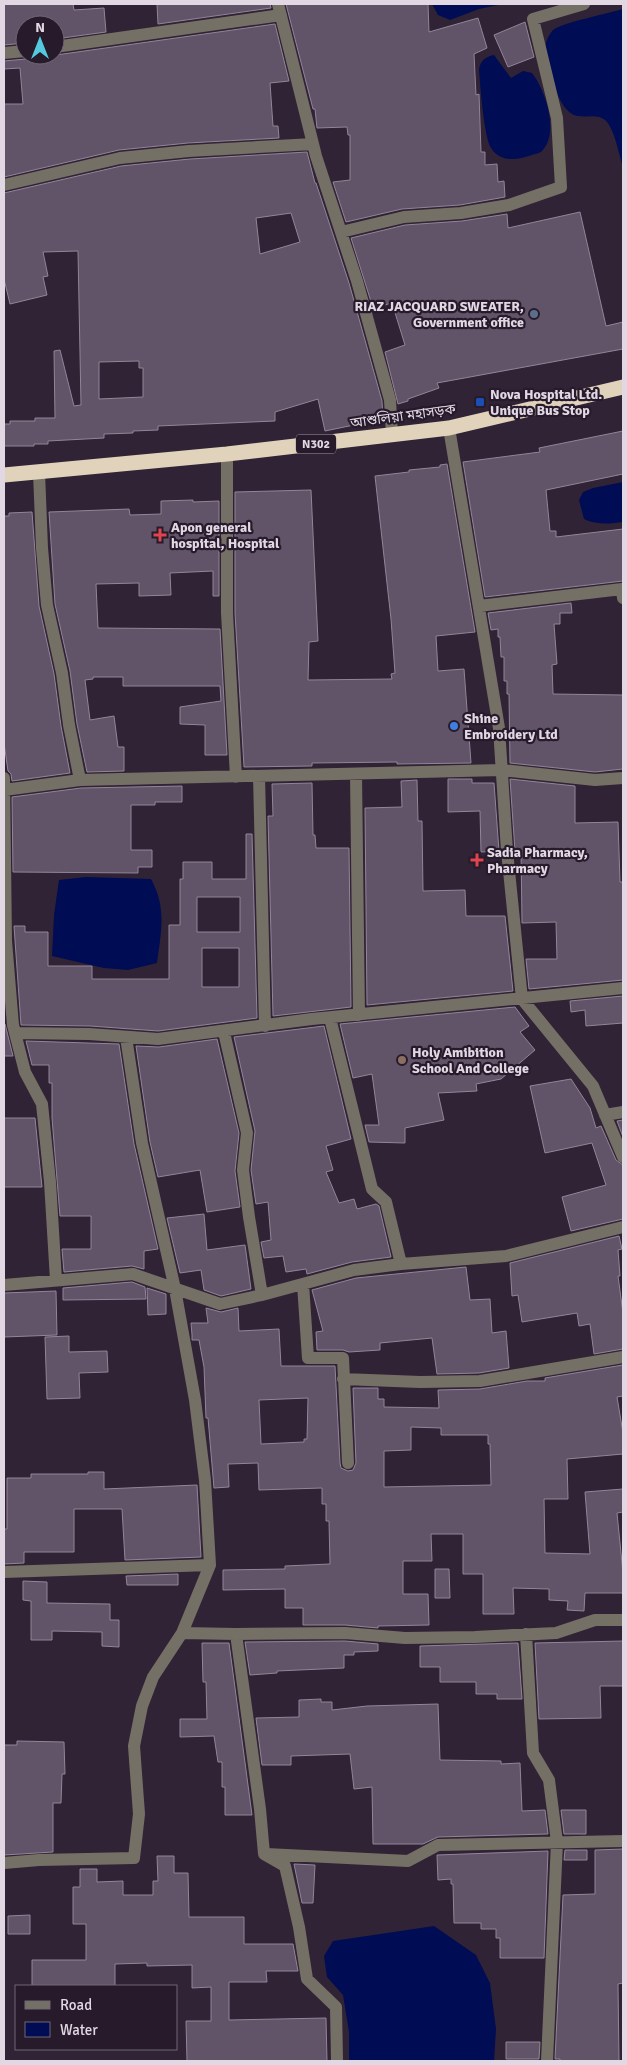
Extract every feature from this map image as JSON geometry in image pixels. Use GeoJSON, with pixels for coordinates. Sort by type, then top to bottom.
{"type":"FeatureCollection","features":[{"type":"Feature","properties":{"kind":"highway","name":"আশুলিয়া মহাসড়ক"},"geometry":{"type":"LineString","coordinates":[[4,475],[227,454],[449,428],[623,387]]}},
{"type":"Feature","properties":{"kind":"street"},"geometry":{"type":"LineString","coordinates":[[341,232],[404,217],[461,213],[509,205],[561,188],[557,118],[533,20],[584,4]]}},
{"type":"Feature","properties":{"kind":"street"},"geometry":{"type":"LineString","coordinates":[[65,44],[280,9],[313,144],[357,281],[390,400],[392,435]]}},
{"type":"Feature","properties":{"kind":"street"},"geometry":{"type":"LineString","coordinates":[[4,185],[120,158],[189,151],[313,144]]}},
{"type":"Feature","properties":{"kind":"street"},"geometry":{"type":"LineString","coordinates":[[449,428],[499,728],[507,851],[522,999],[593,1086],[623,1157]]}},
{"type":"Feature","properties":{"kind":"street"},"geometry":{"type":"LineString","coordinates":[[227,454],[227,613],[236,777]]}},
{"type":"Feature","properties":{"kind":"street"},"geometry":{"type":"LineString","coordinates":[[39,472],[42,548],[47,604],[62,673],[69,725],[80,780]]}},
{"type":"Feature","properties":{"kind":"street"},"geometry":{"type":"LineString","coordinates":[[479,606],[623,592]]}},
{"type":"Feature","properties":{"kind":"street"},"geometry":{"type":"LineString","coordinates":[[4,790],[80,780],[502,770],[595,780],[623,778]]}},
{"type":"Feature","properties":{"kind":"street"},"geometry":{"type":"LineString","coordinates":[[356,774],[359,1015]]}},
{"type":"Feature","properties":{"kind":"street"},"geometry":{"type":"LineString","coordinates":[[258,776],[265,1026]]}},
{"type":"Feature","properties":{"kind":"street"},"geometry":{"type":"LineString","coordinates":[[4,778],[6,941],[15,1033],[25,1072],[42,1104],[50,1182],[56,1280]]}},
{"type":"Feature","properties":{"kind":"street"},"geometry":{"type":"LineString","coordinates":[[15,1033],[158,1039],[330,1018],[623,988]]}},
{"type":"Feature","properties":{"kind":"street"},"geometry":{"type":"LineString","coordinates":[[330,1018],[372,1189],[386,1202],[401,1264]]}},
{"type":"Feature","properties":{"kind":"street"},"geometry":{"type":"LineString","coordinates":[[224,1032],[247,1133],[243,1170],[262,1295]]}},
{"type":"Feature","properties":{"kind":"street"},"geometry":{"type":"LineString","coordinates":[[4,1863],[39,1860],[134,1858],[140,1814],[134,1746],[142,1706],[152,1677],[182,1633],[210,1565],[205,1480],[195,1400],[174,1289],[142,1143],[126,1037]]}},
{"type":"Feature","properties":{"kind":"street"},"geometry":{"type":"LineString","coordinates":[[605,1115],[623,1112]]}},
{"type":"Feature","properties":{"kind":"street"},"geometry":{"type":"LineString","coordinates":[[4,1285],[133,1274],[220,1304],[262,1295],[354,1270],[401,1264],[506,1256],[623,1227]]}},
{"type":"Feature","properties":{"kind":"street"},"geometry":{"type":"LineString","coordinates":[[303,1284],[308,1358],[343,1358],[348,1463]]}},
{"type":"Feature","properties":{"kind":"street"},"geometry":{"type":"LineString","coordinates":[[344,1379],[420,1382],[480,1381],[623,1357]]}},
{"type":"Feature","properties":{"kind":"street"},"geometry":{"type":"LineString","coordinates":[[4,1572],[210,1565]]}},
{"type":"Feature","properties":{"kind":"street"},"geometry":{"type":"LineString","coordinates":[[182,1633],[345,1633],[405,1638],[556,1633],[595,1620],[623,1620]]}},
{"type":"Feature","properties":{"kind":"street"},"geometry":{"type":"LineString","coordinates":[[236,1634],[260,1810],[264,1854]]}},
{"type":"Feature","properties":{"kind":"street"},"geometry":{"type":"LineString","coordinates":[[526,1634],[533,1753],[549,1780],[557,1842],[547,2061]]}},
{"type":"Feature","properties":{"kind":"street"},"geometry":{"type":"LineString","coordinates":[[264,1854],[408,1861],[438,1845],[623,1841]]}},
{"type":"Feature","properties":{"kind":"street"},"geometry":{"type":"LineString","coordinates":[[264,1854],[285,1866],[299,1927],[307,1979],[336,2008],[337,2061]]}},
{"type":"Feature","properties":{"kind":"water"},"geometry":{"type":"Polygon","coordinates":[[[432,4],[503,4],[479,9],[450,20],[438,15],[432,4]]]}},
{"type":"Feature","properties":{"kind":"water"},"geometry":{"type":"Polygon","coordinates":[[[623,9],[623,166],[614,135],[605,120],[598,117],[576,116],[564,106],[554,85],[547,57],[546,44],[553,30],[558,27],[623,9]]]}},
{"type":"Feature","properties":{"kind":"water"},"geometry":{"type":"Polygon","coordinates":[[[494,55],[511,78],[523,71],[532,73],[542,89],[549,111],[550,133],[547,143],[540,152],[521,158],[510,159],[500,156],[491,148],[484,122],[479,69],[484,59],[494,55]]]}},
{"type":"Feature","properties":{"kind":"water"},"geometry":{"type":"Polygon","coordinates":[[[623,482],[623,522],[603,524],[584,519],[579,500],[583,492],[623,482]]]}},
{"type":"Feature","properties":{"kind":"water"},"geometry":{"type":"Polygon","coordinates":[[[86,877],[151,879],[159,900],[162,920],[157,963],[128,970],[104,968],[52,956],[54,915],[59,880],[86,877]]]}},
{"type":"Feature","properties":{"kind":"water"},"geometry":{"type":"Polygon","coordinates":[[[434,1926],[476,1955],[490,1983],[496,2029],[494,2061],[349,2061],[349,2032],[343,1995],[327,1977],[324,1956],[333,1941],[434,1926]]]}},
{"type":"Feature","properties":{"kind":"building"},"geometry":{"type":"Polygon","coordinates":[[[4,4],[73,4],[74,10],[104,8],[106,32],[65,38],[65,15],[15,15],[15,44],[4,45],[4,4]]]}},
{"type":"Feature","properties":{"kind":"building"},"geometry":{"type":"Polygon","coordinates":[[[157,4],[270,4],[271,8],[158,24],[157,4]]]}},
{"type":"Feature","properties":{"kind":"building"},"geometry":{"type":"Polygon","coordinates":[[[286,4],[428,4],[429,32],[478,18],[487,48],[474,54],[476,95],[479,94],[481,152],[485,152],[485,165],[497,164],[498,182],[504,181],[505,197],[460,205],[402,209],[346,222],[333,182],[350,180],[350,135],[348,135],[347,127],[317,128],[315,109],[313,109],[286,4]]]}},
{"type":"Feature","properties":{"kind":"building"},"geometry":{"type":"Polygon","coordinates":[[[525,22],[534,57],[508,67],[494,35],[525,22]]]}},
{"type":"Feature","properties":{"kind":"building"},"geometry":{"type":"Polygon","coordinates":[[[275,24],[289,81],[270,83],[273,126],[278,126],[279,138],[188,143],[119,150],[4,177],[4,104],[23,104],[20,68],[4,69],[4,61],[15,60],[15,65],[65,65],[65,54],[275,24]]]}},
{"type":"Feature","properties":{"kind":"building"},"geometry":{"type":"Polygon","coordinates":[[[307,152],[315,183],[349,283],[382,401],[383,419],[325,431],[318,399],[275,412],[275,421],[158,426],[158,430],[104,434],[104,438],[48,441],[48,444],[34,444],[34,446],[4,446],[4,424],[10,424],[10,421],[35,421],[35,418],[55,418],[54,351],[60,350],[74,406],[81,405],[78,251],[43,252],[48,276],[43,277],[47,295],[10,304],[4,279],[4,193],[121,166],[190,159],[307,152]],[[291,213],[256,218],[260,254],[300,242],[291,213]],[[139,361],[99,362],[99,399],[143,397],[143,368],[139,368],[139,361]]]}},
{"type":"Feature","properties":{"kind":"building"},"geometry":{"type":"Polygon","coordinates":[[[580,212],[606,326],[623,322],[623,349],[437,383],[439,388],[398,404],[385,352],[405,345],[392,303],[373,308],[351,238],[405,225],[462,221],[507,214],[508,228],[580,212]]]}},
{"type":"Feature","properties":{"kind":"building"},"geometry":{"type":"Polygon","coordinates":[[[623,431],[623,474],[546,490],[550,531],[556,531],[556,537],[623,529],[623,581],[485,597],[463,462],[540,452],[539,448],[623,431]]]}},
{"type":"Feature","properties":{"kind":"building"},"geometry":{"type":"Polygon","coordinates":[[[447,464],[475,632],[436,636],[438,671],[464,669],[471,763],[312,763],[312,766],[244,767],[235,613],[235,492],[311,490],[318,641],[309,642],[308,680],[392,679],[391,674],[395,673],[391,619],[375,476],[440,467],[440,465],[447,464]]]}},
{"type":"Feature","properties":{"kind":"building"},"geometry":{"type":"Polygon","coordinates":[[[193,500],[193,502],[219,501],[219,596],[213,596],[213,571],[170,573],[171,595],[139,596],[139,583],[96,584],[98,628],[220,629],[227,755],[205,755],[205,725],[180,724],[180,707],[221,701],[220,686],[123,686],[123,677],[93,677],[93,679],[85,680],[90,720],[114,716],[118,747],[124,747],[124,771],[87,772],[77,724],[70,671],[55,604],[49,512],[129,509],[130,515],[161,514],[161,501],[193,500]]]}},
{"type":"Feature","properties":{"kind":"building"},"geometry":{"type":"Polygon","coordinates":[[[32,512],[39,606],[54,674],[70,773],[12,781],[11,774],[8,771],[4,743],[4,516],[9,516],[9,513],[32,512]]]}},
{"type":"Feature","properties":{"kind":"building"},"geometry":{"type":"Polygon","coordinates":[[[571,603],[572,613],[560,613],[560,624],[554,624],[557,664],[552,665],[553,694],[623,695],[623,769],[595,772],[510,763],[509,694],[507,694],[507,681],[504,681],[504,657],[501,657],[498,629],[491,630],[488,613],[571,603]]]}},
{"type":"Feature","properties":{"kind":"building"},"geometry":{"type":"Polygon","coordinates":[[[448,779],[472,779],[472,783],[494,783],[499,851],[481,852],[480,811],[448,812],[448,779]]]}},
{"type":"Feature","properties":{"kind":"building"},"geometry":{"type":"Polygon","coordinates":[[[510,779],[575,786],[575,823],[618,822],[620,882],[623,882],[623,980],[529,989],[526,959],[557,959],[556,922],[522,923],[521,851],[515,851],[510,779]]]}},
{"type":"Feature","properties":{"kind":"building"},"geometry":{"type":"Polygon","coordinates":[[[417,780],[418,821],[422,821],[423,891],[465,890],[466,916],[505,916],[513,991],[367,1005],[365,808],[402,807],[401,781],[417,780]]]}},
{"type":"Feature","properties":{"kind":"building"},"geometry":{"type":"Polygon","coordinates":[[[312,783],[313,835],[315,835],[316,848],[349,848],[351,1007],[273,1016],[268,816],[273,816],[272,784],[312,783]]]}},
{"type":"Feature","properties":{"kind":"building"},"geometry":{"type":"Polygon","coordinates":[[[182,786],[182,802],[155,802],[155,805],[131,805],[131,850],[152,850],[152,867],[138,867],[138,873],[13,872],[12,797],[81,788],[182,786]]]}},
{"type":"Feature","properties":{"kind":"building"},"geometry":{"type":"Polygon","coordinates":[[[246,834],[252,834],[257,1018],[158,1031],[90,1026],[21,1025],[14,926],[25,926],[25,932],[48,932],[48,966],[92,966],[92,979],[169,979],[169,925],[180,925],[180,879],[183,879],[183,862],[212,862],[212,879],[246,879],[246,834]],[[197,897],[197,932],[240,932],[240,897],[197,897]],[[202,948],[202,987],[239,987],[239,948],[202,948]]]}},
{"type":"Feature","properties":{"kind":"building"},"geometry":{"type":"Polygon","coordinates":[[[623,996],[623,1023],[586,1026],[585,1010],[571,1012],[570,1001],[623,996]]]}},
{"type":"Feature","properties":{"kind":"building"},"geometry":{"type":"Polygon","coordinates":[[[515,1007],[529,1026],[520,1032],[535,1050],[501,1079],[476,1084],[477,1091],[438,1093],[444,1120],[405,1128],[405,1143],[369,1142],[365,1125],[379,1125],[372,1074],[353,1078],[340,1024],[515,1007]]]}},
{"type":"Feature","properties":{"kind":"building"},"geometry":{"type":"Polygon","coordinates":[[[5,1024],[13,1056],[4,1056],[5,1024]]]}},
{"type":"Feature","properties":{"kind":"building"},"geometry":{"type":"Polygon","coordinates":[[[324,1026],[351,1139],[326,1146],[333,1170],[326,1172],[339,1203],[354,1199],[357,1209],[376,1204],[379,1206],[391,1257],[352,1262],[307,1274],[306,1269],[286,1272],[283,1256],[264,1258],[261,1242],[271,1240],[268,1202],[256,1204],[251,1170],[255,1131],[234,1037],[324,1026]]]}},
{"type":"Feature","properties":{"kind":"building"},"geometry":{"type":"Polygon","coordinates":[[[217,1039],[239,1133],[235,1171],[240,1207],[207,1212],[200,1170],[158,1177],[150,1142],[136,1046],[159,1047],[217,1039]]]}},
{"type":"Feature","properties":{"kind":"building"},"geometry":{"type":"Polygon","coordinates":[[[26,1041],[119,1044],[134,1144],[158,1249],[144,1251],[144,1269],[132,1266],[64,1272],[62,1249],[91,1249],[91,1216],[60,1216],[52,1118],[52,1083],[49,1083],[49,1065],[32,1065],[26,1041]]]}},
{"type":"Feature","properties":{"kind":"building"},"geometry":{"type":"Polygon","coordinates":[[[571,1079],[590,1108],[596,1128],[601,1126],[616,1160],[623,1165],[623,1219],[571,1231],[562,1197],[606,1185],[592,1143],[545,1153],[530,1086],[571,1079]]]}},
{"type":"Feature","properties":{"kind":"building"},"geometry":{"type":"Polygon","coordinates":[[[4,1118],[35,1118],[42,1187],[4,1187],[4,1118]]]}},
{"type":"Feature","properties":{"kind":"building"},"geometry":{"type":"Polygon","coordinates":[[[623,1120],[623,1137],[617,1121],[623,1120]]]}},
{"type":"Feature","properties":{"kind":"building"},"geometry":{"type":"Polygon","coordinates":[[[204,1214],[207,1250],[245,1245],[251,1289],[221,1296],[204,1290],[201,1270],[180,1273],[167,1218],[204,1214]]]}},
{"type":"Feature","properties":{"kind":"building"},"geometry":{"type":"Polygon","coordinates":[[[619,1236],[622,1249],[618,1250],[620,1276],[618,1276],[623,1313],[623,1349],[594,1354],[590,1324],[579,1326],[577,1313],[522,1322],[518,1295],[512,1296],[510,1263],[619,1236]]]}},
{"type":"Feature","properties":{"kind":"building"},"geometry":{"type":"Polygon","coordinates":[[[466,1267],[470,1300],[490,1299],[492,1333],[506,1331],[509,1368],[479,1373],[437,1374],[432,1338],[380,1343],[380,1350],[349,1352],[343,1350],[317,1350],[316,1332],[323,1331],[312,1290],[356,1278],[466,1267]]]}},
{"type":"Feature","properties":{"kind":"building"},"geometry":{"type":"Polygon","coordinates":[[[132,1282],[145,1287],[146,1299],[63,1300],[63,1288],[132,1282]]]}},
{"type":"Feature","properties":{"kind":"building"},"geometry":{"type":"Polygon","coordinates":[[[147,1288],[166,1294],[166,1314],[148,1315],[147,1288]]]}},
{"type":"Feature","properties":{"kind":"building"},"geometry":{"type":"Polygon","coordinates":[[[56,1291],[57,1335],[4,1337],[4,1293],[56,1291]]]}},
{"type":"Feature","properties":{"kind":"building"},"geometry":{"type":"Polygon","coordinates":[[[206,1308],[221,1312],[238,1308],[239,1331],[279,1329],[281,1366],[335,1366],[340,1463],[341,1468],[348,1471],[353,1470],[356,1463],[353,1388],[378,1388],[378,1399],[384,1399],[384,1407],[439,1408],[438,1390],[480,1389],[527,1381],[545,1381],[545,1378],[623,1365],[623,1396],[617,1397],[623,1433],[623,1454],[567,1459],[568,1499],[544,1499],[545,1553],[590,1554],[585,1492],[623,1489],[623,1512],[617,1513],[623,1593],[585,1593],[584,1611],[567,1610],[568,1601],[549,1600],[549,1589],[513,1588],[514,1614],[483,1614],[483,1574],[463,1574],[463,1534],[431,1534],[432,1561],[403,1561],[403,1594],[428,1594],[429,1625],[378,1626],[378,1628],[345,1625],[303,1625],[303,1608],[285,1608],[285,1589],[223,1590],[223,1570],[285,1569],[285,1566],[330,1564],[329,1521],[326,1521],[326,1504],[322,1504],[322,1488],[259,1490],[258,1463],[228,1464],[229,1487],[214,1488],[208,1418],[206,1418],[204,1367],[199,1340],[192,1340],[191,1323],[208,1323],[206,1308]],[[308,1398],[259,1400],[261,1444],[304,1442],[304,1439],[307,1439],[308,1398]],[[411,1427],[411,1450],[384,1451],[384,1487],[491,1485],[488,1435],[441,1435],[441,1428],[411,1427]]]}},
{"type":"Feature","properties":{"kind":"building"},"geometry":{"type":"Polygon","coordinates":[[[69,1336],[69,1352],[107,1351],[108,1372],[79,1373],[80,1398],[47,1399],[45,1337],[69,1336]]]}},
{"type":"Feature","properties":{"kind":"building"},"geometry":{"type":"Polygon","coordinates":[[[88,1472],[104,1472],[104,1489],[197,1485],[201,1557],[125,1560],[122,1509],[74,1509],[74,1552],[24,1552],[24,1563],[4,1564],[4,1529],[7,1529],[7,1478],[31,1478],[31,1474],[88,1474],[88,1472]]]}},
{"type":"Feature","properties":{"kind":"building"},"geometry":{"type":"Polygon","coordinates":[[[435,1569],[449,1569],[450,1598],[435,1598],[435,1569]]]}},
{"type":"Feature","properties":{"kind":"building"},"geometry":{"type":"Polygon","coordinates":[[[178,1574],[178,1585],[127,1585],[126,1576],[178,1574]]]}},
{"type":"Feature","properties":{"kind":"building"},"geometry":{"type":"Polygon","coordinates":[[[23,1581],[47,1582],[47,1603],[110,1604],[110,1620],[119,1620],[119,1647],[102,1646],[102,1632],[52,1631],[52,1640],[31,1640],[31,1601],[23,1600],[23,1581]]]}},
{"type":"Feature","properties":{"kind":"building"},"geometry":{"type":"Polygon","coordinates":[[[345,1641],[378,1644],[378,1651],[354,1652],[354,1655],[344,1655],[344,1668],[277,1671],[277,1673],[250,1675],[245,1642],[345,1641]]]}},
{"type":"Feature","properties":{"kind":"building"},"geometry":{"type":"Polygon","coordinates":[[[623,1641],[623,1686],[600,1686],[601,1718],[539,1719],[535,1643],[623,1641]]]}},
{"type":"Feature","properties":{"kind":"building"},"geometry":{"type":"Polygon","coordinates":[[[202,1643],[229,1643],[252,1815],[225,1815],[225,1787],[222,1787],[222,1762],[218,1762],[214,1736],[180,1737],[180,1719],[207,1719],[206,1682],[203,1682],[202,1643]]]}},
{"type":"Feature","properties":{"kind":"building"},"geometry":{"type":"Polygon","coordinates":[[[518,1643],[522,1699],[497,1699],[497,1694],[476,1694],[476,1682],[440,1682],[440,1667],[420,1667],[420,1646],[518,1643]]]}},
{"type":"Feature","properties":{"kind":"building"},"geometry":{"type":"Polygon","coordinates":[[[321,1699],[321,1702],[332,1702],[332,1710],[367,1706],[438,1704],[440,1760],[501,1761],[501,1764],[520,1763],[522,1811],[545,1810],[548,1834],[438,1837],[423,1844],[373,1844],[372,1787],[354,1789],[350,1754],[291,1756],[291,1765],[262,1765],[256,1718],[299,1717],[299,1700],[321,1699]]]}},
{"type":"Feature","properties":{"kind":"building"},"geometry":{"type":"Polygon","coordinates":[[[17,1741],[64,1742],[65,1774],[62,1774],[61,1803],[53,1803],[53,1852],[4,1855],[4,1745],[17,1745],[17,1741]]]}},
{"type":"Feature","properties":{"kind":"building"},"geometry":{"type":"Polygon","coordinates":[[[561,1810],[586,1810],[586,1834],[564,1834],[561,1810]]]}},
{"type":"Feature","properties":{"kind":"building"},"geometry":{"type":"Polygon","coordinates":[[[623,1849],[623,1983],[618,1984],[619,2061],[560,2061],[560,2059],[555,2059],[563,1895],[595,1894],[595,1850],[623,1849]]]}},
{"type":"Feature","properties":{"kind":"building"},"geometry":{"type":"Polygon","coordinates":[[[565,1850],[587,1850],[587,1860],[564,1860],[565,1850]]]}},
{"type":"Feature","properties":{"kind":"building"},"geometry":{"type":"Polygon","coordinates":[[[548,1851],[544,1958],[500,1958],[500,1938],[496,1938],[496,1929],[481,1929],[481,1923],[454,1923],[453,1884],[451,1884],[451,1879],[438,1880],[437,1855],[548,1851]]]}},
{"type":"Feature","properties":{"kind":"building"},"geometry":{"type":"Polygon","coordinates":[[[157,1856],[174,1856],[174,1873],[188,1873],[189,1917],[244,1917],[244,1944],[293,1944],[298,1971],[266,1971],[267,1982],[229,1982],[229,2020],[326,2018],[327,2061],[187,2061],[186,2021],[211,2021],[211,1987],[192,1988],[192,1965],[147,1966],[147,1963],[115,1964],[115,1985],[32,1985],[32,1960],[86,1960],[86,1924],[73,1924],[73,1887],[80,1887],[80,1869],[97,1869],[97,1882],[123,1881],[123,1895],[153,1895],[153,1881],[158,1881],[157,1856]]]}},
{"type":"Feature","properties":{"kind":"building"},"geometry":{"type":"Polygon","coordinates":[[[294,1864],[315,1865],[313,1903],[302,1903],[294,1864]]]}},
{"type":"Feature","properties":{"kind":"building"},"geometry":{"type":"Polygon","coordinates":[[[30,1915],[30,1934],[8,1934],[8,1916],[30,1915]]]}},
{"type":"Feature","properties":{"kind":"building"},"geometry":{"type":"Polygon","coordinates":[[[506,2042],[540,2042],[539,2059],[506,2059],[506,2042]]]}},
{"type":"Feature","properties":{"kind":"place","name":"RIAZ JACQUARD SWEATER, Government office"},"geometry":{"type":"Point","coordinates":[534,314]}},
{"type":"Feature","properties":{"kind":"place","name":"Nova Hospital Ltd. Unique Bus Stop"},"geometry":{"type":"Point","coordinates":[480,402]}},
{"type":"Feature","properties":{"kind":"place","name":"Apon general hospital, Hospital"},"geometry":{"type":"Point","coordinates":[160,535]}},
{"type":"Feature","properties":{"kind":"place","name":"Shine Embroidery Ltd"},"geometry":{"type":"Point","coordinates":[454,726]}},
{"type":"Feature","properties":{"kind":"place","name":"Sadia Pharmacy, Pharmacy"},"geometry":{"type":"Point","coordinates":[477,860]}},
{"type":"Feature","properties":{"kind":"place","name":"Holy Amibition School And College"},"geometry":{"type":"Point","coordinates":[402,1060]}}]}
